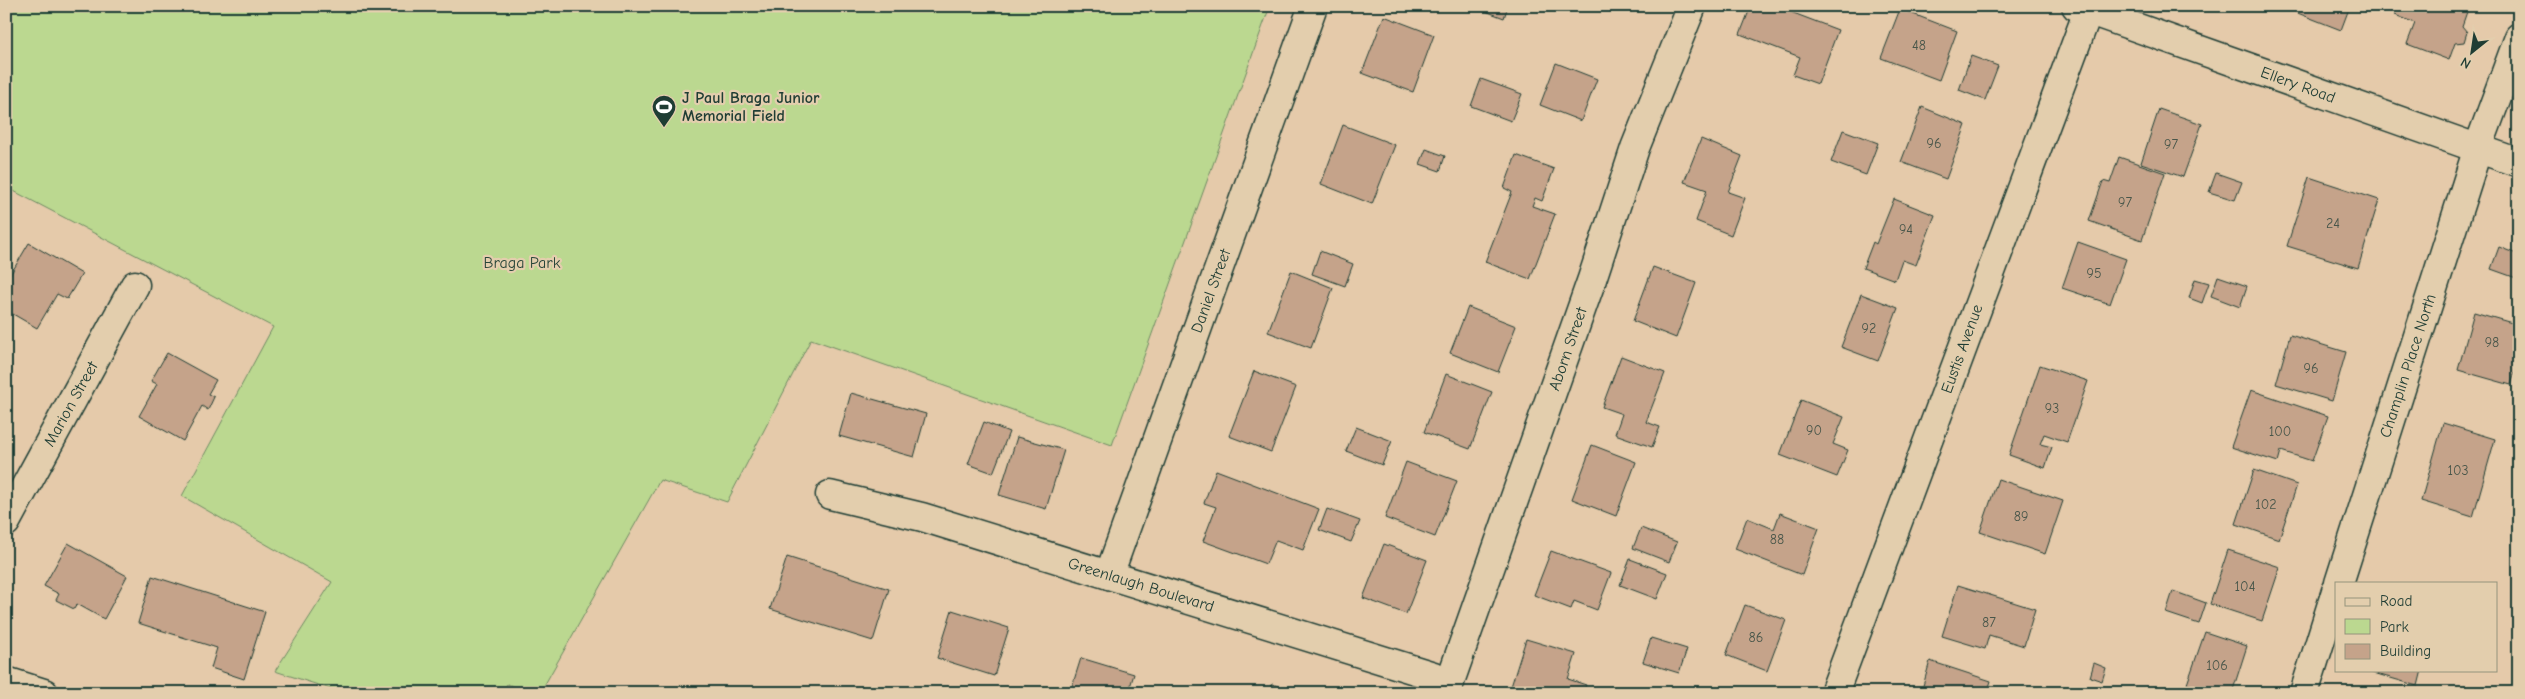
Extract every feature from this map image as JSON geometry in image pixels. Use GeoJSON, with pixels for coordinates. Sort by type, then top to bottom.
{"type":"FeatureCollection","features":[{"type":"Feature","properties":{"kind":"street","name":"Daniel Street"},"geometry":{"type":"LineString","coordinates":[[1109,575],[1313,6]]}},
{"type":"Feature","properties":{"kind":"street","name":"Aborn Street"},"geometry":{"type":"LineString","coordinates":[[1448,687],[1592,280],[1635,148],[1692,6]]}},
{"type":"Feature","properties":{"kind":"street","name":"Ellery Road"},"geometry":{"type":"LineString","coordinates":[[2085,8],[2519,163]]}},
{"type":"Feature","properties":{"kind":"street","name":"Eustis Avenue"},"geometry":{"type":"LineString","coordinates":[[1834,693],[2085,8]]}},
{"type":"Feature","properties":{"kind":"street","name":"Champlin Place North"},"geometry":{"type":"LineString","coordinates":[[2339,582],[2478,148],[2519,37]]}},
{"type":"Feature","properties":{"kind":"street","name":"Marion Street"},"geometry":{"type":"LineString","coordinates":[[6,522],[135,285]]}},
{"type":"Feature","properties":{"kind":"street","name":"Greenlaugh Boulevard"},"geometry":{"type":"LineString","coordinates":[[830,495],[922,517],[1109,575],[1448,687]]}},
{"type":"Feature","properties":{"kind":"street"},"geometry":{"type":"LineString","coordinates":[[2304,693],[2335,594]]}},
{"type":"Feature","properties":{"kind":"street"},"geometry":{"type":"LineString","coordinates":[[6,681],[44,693]]}},
{"type":"Feature","properties":{"kind":"green space","name":"Braga Park"},"geometry":{"type":"Polygon","coordinates":[[[6,6],[1270,6],[1112,445],[811,339],[727,502],[660,480],[540,693],[532,693],[507,684],[502,693],[343,693],[275,671],[332,582],[182,496],[273,327],[6,187],[6,6]]]}},
{"type":"Feature","properties":{"kind":"building"},"geometry":{"type":"Polygon","coordinates":[[[1472,6],[1508,6],[1504,18],[1472,6]]]}},
{"type":"Feature","properties":{"kind":"building"},"geometry":{"type":"Polygon","coordinates":[[[1751,6],[1775,6],[1838,30],[1818,84],[1793,75],[1800,57],[1740,34],[1751,6]]]}},
{"type":"Feature","properties":{"kind":"building"},"geometry":{"type":"Polygon","coordinates":[[[2298,6],[2350,6],[2341,30],[2295,12],[2298,6]]]}},
{"type":"Feature","properties":{"kind":"building"},"geometry":{"type":"Polygon","coordinates":[[[2398,6],[2469,6],[2462,26],[2467,32],[2464,42],[2455,43],[2449,60],[2407,44],[2415,23],[2395,15],[2398,6]]]}},
{"type":"Feature","properties":{"kind":"building"},"geometry":{"type":"Polygon","coordinates":[[[1900,9],[1957,31],[1939,80],[1881,58],[1900,9]]]}},
{"type":"Feature","properties":{"kind":"building"},"geometry":{"type":"Polygon","coordinates":[[[1384,16],[1434,35],[1413,92],[1362,73],[1384,16]]]}},
{"type":"Feature","properties":{"kind":"building"},"geometry":{"type":"Polygon","coordinates":[[[1971,56],[1998,66],[1985,100],[1959,90],[1971,56]]]}},
{"type":"Feature","properties":{"kind":"building"},"geometry":{"type":"Polygon","coordinates":[[[1556,63],[1597,79],[1581,121],[1540,105],[1556,63]]]}},
{"type":"Feature","properties":{"kind":"building"},"geometry":{"type":"Polygon","coordinates":[[[1481,79],[1522,94],[1511,121],[1471,106],[1481,79]]]}},
{"type":"Feature","properties":{"kind":"building"},"geometry":{"type":"Polygon","coordinates":[[[1922,107],[1966,125],[1946,179],[1901,162],[1922,107]]]}},
{"type":"Feature","properties":{"kind":"building"},"geometry":{"type":"Polygon","coordinates":[[[2159,109],[2202,124],[2183,177],[2141,163],[2159,109]]]}},
{"type":"Feature","properties":{"kind":"building"},"geometry":{"type":"Polygon","coordinates":[[[1343,125],[1395,145],[1372,204],[1321,184],[1343,125]]]}},
{"type":"Feature","properties":{"kind":"building"},"geometry":{"type":"Polygon","coordinates":[[[1843,130],[1878,143],[1866,175],[1831,162],[1843,130]]]}},
{"type":"Feature","properties":{"kind":"building"},"geometry":{"type":"Polygon","coordinates":[[[1701,139],[1742,156],[1728,192],[1745,198],[1731,235],[1696,221],[1707,190],[1684,182],[1701,139]]]}},
{"type":"Feature","properties":{"kind":"building"},"geometry":{"type":"Polygon","coordinates":[[[1426,149],[1445,156],[1440,171],[1420,164],[1426,149]]]}},
{"type":"Feature","properties":{"kind":"building"},"geometry":{"type":"Polygon","coordinates":[[[1516,155],[1554,169],[1542,201],[1535,198],[1532,206],[1555,214],[1530,279],[1485,262],[1512,192],[1504,188],[1516,155]]]}},
{"type":"Feature","properties":{"kind":"building"},"geometry":{"type":"Polygon","coordinates":[[[2119,157],[2165,173],[2142,240],[2089,221],[2103,181],[2110,183],[2119,157]]]}},
{"type":"Feature","properties":{"kind":"building"},"geometry":{"type":"Polygon","coordinates":[[[2216,173],[2242,182],[2235,200],[2209,192],[2216,173]]]}},
{"type":"Feature","properties":{"kind":"building"},"geometry":{"type":"Polygon","coordinates":[[[2309,177],[2379,200],[2358,268],[2287,246],[2309,177]]]}},
{"type":"Feature","properties":{"kind":"building"},"geometry":{"type":"Polygon","coordinates":[[[1894,199],[1935,215],[1916,265],[1902,260],[1895,280],[1863,268],[1873,242],[1876,244],[1894,199]]]}},
{"type":"Feature","properties":{"kind":"building"},"geometry":{"type":"Polygon","coordinates":[[[2078,242],[2126,259],[2110,304],[2062,288],[2078,242]]]}},
{"type":"Feature","properties":{"kind":"building"},"geometry":{"type":"Polygon","coordinates":[[[29,243],[82,274],[67,299],[57,294],[37,328],[6,310],[6,282],[29,243]]]}},
{"type":"Feature","properties":{"kind":"building"},"geometry":{"type":"Polygon","coordinates":[[[2499,247],[2519,255],[2519,279],[2491,269],[2499,247]]]}},
{"type":"Feature","properties":{"kind":"building"},"geometry":{"type":"Polygon","coordinates":[[[1320,251],[1353,264],[1345,286],[1312,274],[1320,251]]]}},
{"type":"Feature","properties":{"kind":"building"},"geometry":{"type":"Polygon","coordinates":[[[1653,267],[1696,283],[1676,338],[1633,321],[1653,267]]]}},
{"type":"Feature","properties":{"kind":"building"},"geometry":{"type":"Polygon","coordinates":[[[1291,271],[1333,288],[1311,348],[1268,332],[1291,271]]]}},
{"type":"Feature","properties":{"kind":"building"},"geometry":{"type":"Polygon","coordinates":[[[2218,276],[2247,286],[2240,307],[2211,296],[2218,276]]]}},
{"type":"Feature","properties":{"kind":"building"},"geometry":{"type":"Polygon","coordinates":[[[2195,279],[2209,283],[2202,303],[2189,298],[2195,279]]]}},
{"type":"Feature","properties":{"kind":"building"},"geometry":{"type":"Polygon","coordinates":[[[1861,294],[1898,308],[1878,361],[1841,347],[1861,294]]]}},
{"type":"Feature","properties":{"kind":"building"},"geometry":{"type":"Polygon","coordinates":[[[1468,307],[1516,326],[1498,372],[1450,353],[1468,307]]]}},
{"type":"Feature","properties":{"kind":"building"},"geometry":{"type":"Polygon","coordinates":[[[2474,312],[2519,325],[2519,359],[2511,385],[2458,370],[2474,312]]]}},
{"type":"Feature","properties":{"kind":"building"},"geometry":{"type":"Polygon","coordinates":[[[2290,335],[2346,352],[2332,401],[2276,384],[2290,335]]]}},
{"type":"Feature","properties":{"kind":"building"},"geometry":{"type":"Polygon","coordinates":[[[167,353],[216,380],[208,394],[214,397],[208,410],[202,406],[183,441],[139,416],[157,384],[151,381],[167,353]]]}},
{"type":"Feature","properties":{"kind":"building"},"geometry":{"type":"Polygon","coordinates":[[[1621,356],[1665,373],[1646,422],[1660,427],[1652,447],[1615,434],[1622,414],[1602,407],[1621,356]]]}},
{"type":"Feature","properties":{"kind":"building"},"geometry":{"type":"Polygon","coordinates":[[[2040,365],[2088,381],[2067,442],[2044,434],[2040,444],[2052,447],[2045,468],[2009,455],[2040,365]]]}},
{"type":"Feature","properties":{"kind":"building"},"geometry":{"type":"Polygon","coordinates":[[[1254,371],[1296,387],[1271,452],[1229,436],[1254,371]]]}},
{"type":"Feature","properties":{"kind":"building"},"geometry":{"type":"Polygon","coordinates":[[[1446,374],[1492,392],[1470,449],[1424,432],[1446,374]]]}},
{"type":"Feature","properties":{"kind":"building"},"geometry":{"type":"Polygon","coordinates":[[[2251,390],[2328,416],[2312,461],[2281,451],[2278,462],[2231,447],[2251,390]]]}},
{"type":"Feature","properties":{"kind":"building"},"geometry":{"type":"Polygon","coordinates":[[[851,393],[926,414],[914,457],[839,436],[851,393]]]}},
{"type":"Feature","properties":{"kind":"building"},"geometry":{"type":"Polygon","coordinates":[[[1801,400],[1844,417],[1833,444],[1848,450],[1837,477],[1780,455],[1801,400]]]}},
{"type":"Feature","properties":{"kind":"building"},"geometry":{"type":"Polygon","coordinates":[[[984,422],[1009,432],[993,473],[968,464],[984,422]]]}},
{"type":"Feature","properties":{"kind":"building"},"geometry":{"type":"Polygon","coordinates":[[[2443,423],[2495,439],[2473,517],[2421,501],[2443,423]]]}},
{"type":"Feature","properties":{"kind":"building"},"geometry":{"type":"Polygon","coordinates":[[[1356,427],[1392,441],[1382,465],[1346,451],[1356,427]]]}},
{"type":"Feature","properties":{"kind":"building"},"geometry":{"type":"Polygon","coordinates":[[[1017,437],[1064,450],[1046,509],[999,495],[1017,437]]]}},
{"type":"Feature","properties":{"kind":"building"},"geometry":{"type":"Polygon","coordinates":[[[1592,445],[1636,462],[1616,516],[1572,499],[1592,445]]]}},
{"type":"Feature","properties":{"kind":"building"},"geometry":{"type":"Polygon","coordinates":[[[1406,462],[1457,481],[1435,537],[1385,518],[1406,462]]]}},
{"type":"Feature","properties":{"kind":"building"},"geometry":{"type":"Polygon","coordinates":[[[1216,470],[1319,509],[1303,550],[1276,540],[1266,564],[1203,541],[1216,507],[1204,503],[1216,470]]]}},
{"type":"Feature","properties":{"kind":"building"},"geometry":{"type":"Polygon","coordinates":[[[2254,470],[2297,485],[2279,539],[2236,524],[2254,470]]]}},
{"type":"Feature","properties":{"kind":"building"},"geometry":{"type":"Polygon","coordinates":[[[1998,479],[2063,501],[2045,554],[1980,532],[1998,479]]]}},
{"type":"Feature","properties":{"kind":"building"},"geometry":{"type":"Polygon","coordinates":[[[1327,509],[1360,521],[1351,542],[1319,530],[1327,509]]]}},
{"type":"Feature","properties":{"kind":"building"},"geometry":{"type":"Polygon","coordinates":[[[1780,513],[1819,528],[1802,575],[1735,549],[1747,518],[1774,529],[1780,513]]]}},
{"type":"Feature","properties":{"kind":"building"},"geometry":{"type":"Polygon","coordinates":[[[1641,528],[1677,542],[1669,562],[1633,548],[1641,528]]]}},
{"type":"Feature","properties":{"kind":"building"},"geometry":{"type":"Polygon","coordinates":[[[68,543],[127,576],[104,619],[77,604],[74,609],[56,600],[59,594],[44,586],[68,543]]]}},
{"type":"Feature","properties":{"kind":"building"},"geometry":{"type":"Polygon","coordinates":[[[1384,544],[1427,560],[1406,614],[1363,598],[1384,544]]]}},
{"type":"Feature","properties":{"kind":"building"},"geometry":{"type":"Polygon","coordinates":[[[2228,550],[2280,567],[2262,621],[2210,604],[2228,550]]]}},
{"type":"Feature","properties":{"kind":"building"},"geometry":{"type":"Polygon","coordinates":[[[1551,551],[1611,573],[1597,610],[1574,601],[1571,609],[1534,595],[1551,551]]]}},
{"type":"Feature","properties":{"kind":"building"},"geometry":{"type":"Polygon","coordinates":[[[787,557],[889,589],[873,641],[770,609],[787,557]]]}},
{"type":"Feature","properties":{"kind":"building"},"geometry":{"type":"Polygon","coordinates":[[[1630,559],[1667,573],[1657,599],[1620,585],[1630,559]]]}},
{"type":"Feature","properties":{"kind":"building"},"geometry":{"type":"Polygon","coordinates":[[[152,576],[265,612],[244,679],[211,668],[217,648],[138,623],[152,576]]]}},
{"type":"Feature","properties":{"kind":"building"},"geometry":{"type":"Polygon","coordinates":[[[1958,585],[2035,609],[2024,646],[1989,635],[1985,649],[1942,636],[1958,585]]]}},
{"type":"Feature","properties":{"kind":"building"},"geometry":{"type":"Polygon","coordinates":[[[2173,591],[2206,603],[2199,624],[2166,613],[2173,591]]]}},
{"type":"Feature","properties":{"kind":"building"},"geometry":{"type":"Polygon","coordinates":[[[1745,605],[1786,620],[1767,671],[1726,655],[1745,605]]]}},
{"type":"Feature","properties":{"kind":"building"},"geometry":{"type":"Polygon","coordinates":[[[952,610],[1009,628],[994,676],[937,658],[952,610]]]}},
{"type":"Feature","properties":{"kind":"building"},"geometry":{"type":"Polygon","coordinates":[[[2205,632],[2247,646],[2232,693],[2214,693],[2187,684],[2205,632]]]}},
{"type":"Feature","properties":{"kind":"building"},"geometry":{"type":"Polygon","coordinates":[[[1651,638],[1687,649],[1679,673],[1643,662],[1651,638]]]}},
{"type":"Feature","properties":{"kind":"building"},"geometry":{"type":"Polygon","coordinates":[[[1526,639],[1576,654],[1568,679],[1586,685],[1583,693],[1509,693],[1526,639]]]}},
{"type":"Feature","properties":{"kind":"building"},"geometry":{"type":"Polygon","coordinates":[[[1081,658],[1134,674],[1128,693],[1070,693],[1081,658]]]}},
{"type":"Feature","properties":{"kind":"building"},"geometry":{"type":"Polygon","coordinates":[[[1930,661],[1991,681],[1987,693],[1921,693],[1930,661]]]}},
{"type":"Feature","properties":{"kind":"building"},"geometry":{"type":"Polygon","coordinates":[[[2094,663],[2106,668],[2102,681],[2090,677],[2094,663]]]}},
{"type":"Feature","properties":{"kind":"building"},"geometry":{"type":"Polygon","coordinates":[[[2370,672],[2422,672],[2418,686],[2370,672]]]}},
{"type":"Feature","properties":{"kind":"building"},"geometry":{"type":"Polygon","coordinates":[[[1272,684],[1298,693],[1269,693],[1272,684]]]}},
{"type":"Feature","properties":{"kind":"place","name":"J Paul Braga Junior Memorial Field"},"geometry":{"type":"Point","coordinates":[664,128]}}]}
